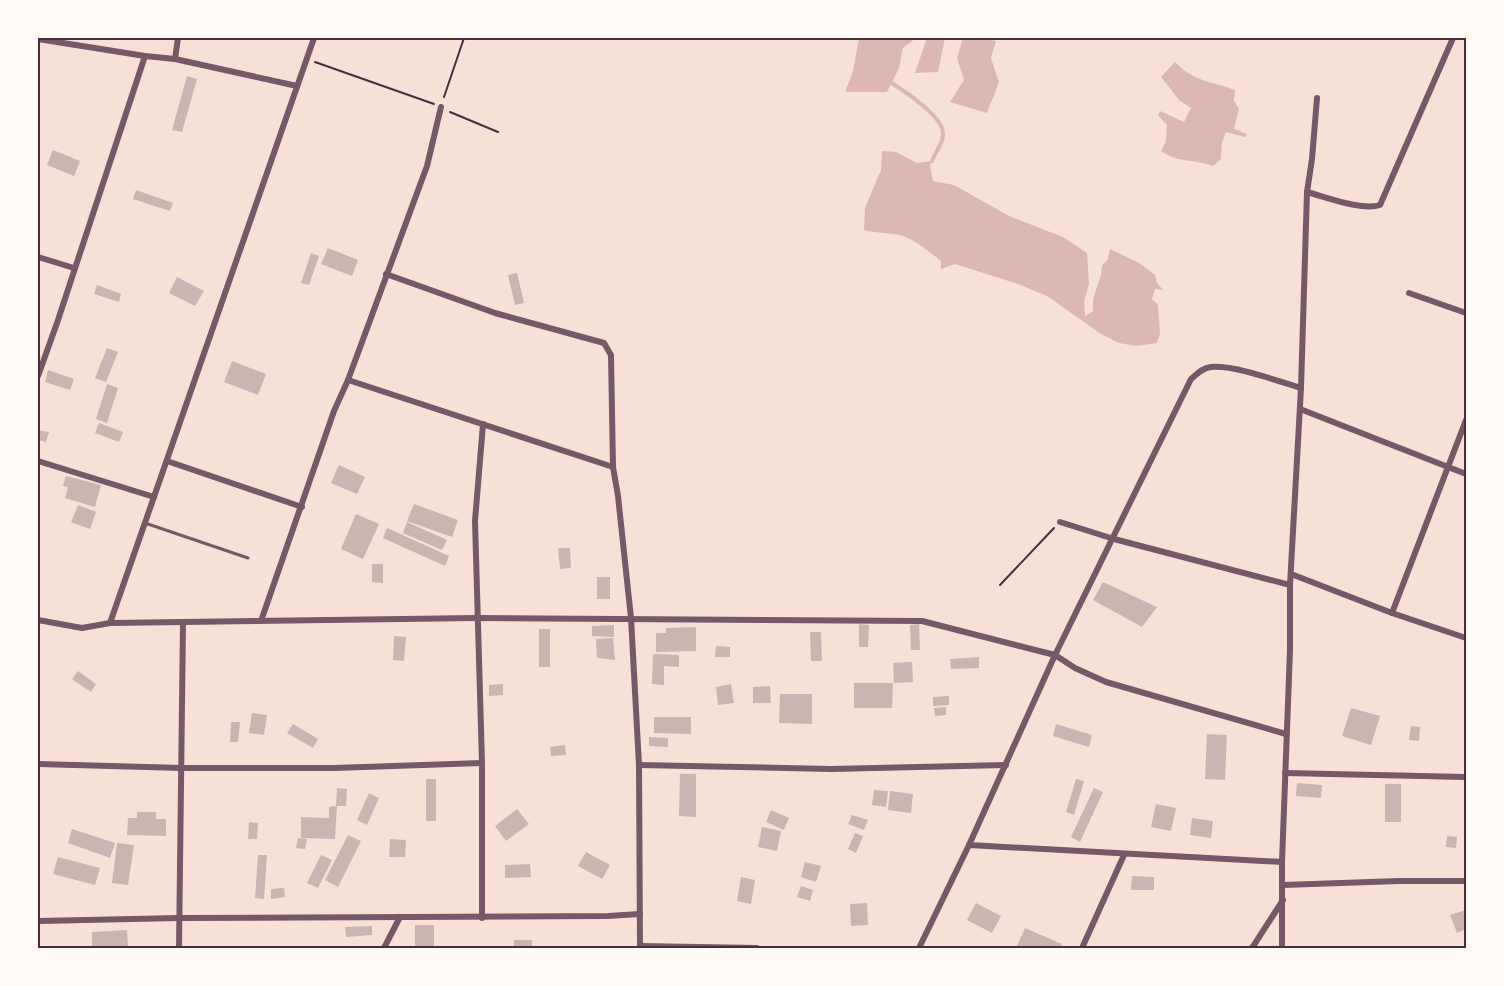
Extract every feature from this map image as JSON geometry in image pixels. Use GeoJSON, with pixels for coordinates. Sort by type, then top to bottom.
{"type":"FeatureCollection","features":[{"type":"Feature","properties":{"kind":"street"},"geometry":{"type":"LineString","coordinates":[[175,59],[178,38]]}},
{"type":"Feature","properties":{"kind":"street"},"geometry":{"type":"LineString","coordinates":[[110,623],[314,38]]}},
{"type":"Feature","properties":{"kind":"street"},"geometry":{"type":"LineString","coordinates":[[1307,192],[1371,207],[1380,205],[1453,38]]}},
{"type":"Feature","properties":{"kind":"street"},"geometry":{"type":"LineString","coordinates":[[38,39],[175,59],[297,86]]}},
{"type":"Feature","properties":{"kind":"street"},"geometry":{"type":"LineString","coordinates":[[38,376],[145,56]]}},
{"type":"Feature","properties":{"kind":"street"},"geometry":{"type":"LineString","coordinates":[[1282,948],[1284,900],[1282,862],[1290,650],[1290,585],[1301,388],[1307,192],[1317,98]]}},
{"type":"Feature","properties":{"kind":"street"},"geometry":{"type":"LineString","coordinates":[[261,621],[334,411],[348,380],[427,166],[441,107]]}},
{"type":"Feature","properties":{"kind":"street"},"geometry":{"type":"LineString","coordinates":[[38,256],[74,268]]}},
{"type":"Feature","properties":{"kind":"street"},"geometry":{"type":"LineString","coordinates":[[386,274],[495,313],[604,344],[612,355],[613,467],[631,618],[639,765],[640,947],[757,948]]}},
{"type":"Feature","properties":{"kind":"street"},"geometry":{"type":"LineString","coordinates":[[1409,293],[1467,313]]}},
{"type":"Feature","properties":{"kind":"street"},"geometry":{"type":"LineString","coordinates":[[919,948],[969,845],[1055,655],[1191,379],[1202,369],[1225,368],[1301,388]]}},
{"type":"Feature","properties":{"kind":"street"},"geometry":{"type":"LineString","coordinates":[[348,380],[613,467]]}},
{"type":"Feature","properties":{"kind":"street"},"geometry":{"type":"LineString","coordinates":[[1300,409],[1467,474]]}},
{"type":"Feature","properties":{"kind":"street"},"geometry":{"type":"LineString","coordinates":[[1392,613],[1467,420]]}},
{"type":"Feature","properties":{"kind":"street"},"geometry":{"type":"LineString","coordinates":[[482,918],[482,764],[475,521],[483,424]]}},
{"type":"Feature","properties":{"kind":"street"},"geometry":{"type":"LineString","coordinates":[[38,461],[154,497]]}},
{"type":"Feature","properties":{"kind":"street"},"geometry":{"type":"LineString","coordinates":[[167,461],[302,507]]}},
{"type":"Feature","properties":{"kind":"street"},"geometry":{"type":"LineString","coordinates":[[1060,522],[1114,539],[1290,585]]}},
{"type":"Feature","properties":{"kind":"street"},"geometry":{"type":"LineString","coordinates":[[1291,574],[1392,613],[1467,638]]}},
{"type":"Feature","properties":{"kind":"street"},"geometry":{"type":"LineString","coordinates":[[38,620],[82,628],[110,623],[476,618],[922,621],[1055,655],[1106,682],[1286,734]]}},
{"type":"Feature","properties":{"kind":"street"},"geometry":{"type":"LineString","coordinates":[[179,948],[183,622]]}},
{"type":"Feature","properties":{"kind":"street"},"geometry":{"type":"LineString","coordinates":[[38,764],[182,768],[334,768],[482,764]]}},
{"type":"Feature","properties":{"kind":"street"},"geometry":{"type":"LineString","coordinates":[[639,765],[831,769],[1006,765]]}},
{"type":"Feature","properties":{"kind":"street"},"geometry":{"type":"LineString","coordinates":[[1285,773],[1467,777]]}},
{"type":"Feature","properties":{"kind":"street"},"geometry":{"type":"LineString","coordinates":[[969,845],[1282,862]]}},
{"type":"Feature","properties":{"kind":"street"},"geometry":{"type":"LineString","coordinates":[[1082,948],[1124,855]]}},
{"type":"Feature","properties":{"kind":"street"},"geometry":{"type":"LineString","coordinates":[[1282,885],[1467,881]]}},
{"type":"Feature","properties":{"kind":"street"},"geometry":{"type":"LineString","coordinates":[[1252,948],[1284,900]]}},
{"type":"Feature","properties":{"kind":"street"},"geometry":{"type":"LineString","coordinates":[[38,921],[179,918],[482,918],[640,914]]}},
{"type":"Feature","properties":{"kind":"street"},"geometry":{"type":"LineString","coordinates":[[384,948],[400,917]]}},
{"type":"Feature","properties":{"kind":"lane"},"geometry":{"type":"LineString","coordinates":[[145,523],[248,558]]}},
{"type":"Feature","properties":{"kind":"path"},"geometry":{"type":"LineString","coordinates":[[441,107],[464,38]]}},
{"type":"Feature","properties":{"kind":"path"},"geometry":{"type":"LineString","coordinates":[[306,59],[384,85]]}},
{"type":"Feature","properties":{"kind":"path"},"geometry":{"type":"LineString","coordinates":[[1000,585],[1060,522]]}},
{"type":"Feature","properties":{"kind":"shaded area"},"geometry":{"type":"Polygon","coordinates":[[[859,38],[916,38],[903,48],[899,68],[887,92],[845,92],[853,71],[859,38]]]}},
{"type":"Feature","properties":{"kind":"shaded area"},"geometry":{"type":"Polygon","coordinates":[[[927,38],[945,38],[938,72],[915,73],[927,38]]]}},
{"type":"Feature","properties":{"kind":"shaded area"},"geometry":{"type":"Polygon","coordinates":[[[963,38],[996,41],[991,58],[999,82],[987,113],[950,102],[964,80],[957,58],[963,38]]]}},
{"type":"Feature","properties":{"kind":"shaded area"},"geometry":{"type":"Polygon","coordinates":[[[1175,62],[1189,74],[1235,90],[1234,101],[1239,109],[1234,129],[1247,134],[1245,137],[1226,132],[1222,142],[1221,159],[1213,166],[1180,159],[1161,151],[1166,141],[1167,125],[1158,115],[1160,111],[1184,122],[1191,108],[1180,101],[1161,77],[1175,62]]]}},
{"type":"Feature","properties":{"kind":"shaded area"},"geometry":{"type":"Polygon","coordinates":[[[882,151],[896,152],[917,163],[932,161],[930,166],[933,181],[954,185],[1009,216],[1063,237],[1087,253],[1089,284],[1084,301],[1085,316],[1093,311],[1093,299],[1102,266],[1108,259],[1110,249],[1139,263],[1155,275],[1157,283],[1163,290],[1155,289],[1152,299],[1158,305],[1160,334],[1157,343],[1136,346],[1119,343],[1101,334],[1047,296],[1018,284],[955,264],[941,269],[941,261],[908,238],[864,230],[865,208],[881,170],[882,151]]]}},
{"type":"Feature","properties":{"kind":"building"},"geometry":{"type":"Polygon","coordinates":[[[187,76],[197,79],[182,132],[172,130],[187,76]]]}},
{"type":"Feature","properties":{"kind":"building"},"geometry":{"type":"Polygon","coordinates":[[[53,150],[80,161],[74,176],[47,165],[53,150]]]}},
{"type":"Feature","properties":{"kind":"building"},"geometry":{"type":"Polygon","coordinates":[[[136,190],[173,203],[170,211],[133,199],[136,190]]]}},
{"type":"Feature","properties":{"kind":"building"},"geometry":{"type":"Polygon","coordinates":[[[328,248],[358,260],[352,276],[321,264],[328,248]]]}},
{"type":"Feature","properties":{"kind":"building"},"geometry":{"type":"Polygon","coordinates":[[[311,253],[319,256],[309,285],[301,283],[311,253]]]}},
{"type":"Feature","properties":{"kind":"building"},"geometry":{"type":"Polygon","coordinates":[[[517,273],[524,303],[515,305],[508,275],[517,273]]]}},
{"type":"Feature","properties":{"kind":"building"},"geometry":{"type":"Polygon","coordinates":[[[177,277],[204,291],[195,306],[169,293],[177,277]]]}},
{"type":"Feature","properties":{"kind":"building"},"geometry":{"type":"Polygon","coordinates":[[[97,285],[121,294],[119,302],[94,294],[97,285]]]}},
{"type":"Feature","properties":{"kind":"building"},"geometry":{"type":"Polygon","coordinates":[[[107,348],[118,352],[106,382],[95,378],[107,348]]]}},
{"type":"Feature","properties":{"kind":"building"},"geometry":{"type":"Polygon","coordinates":[[[232,361],[266,374],[258,395],[224,382],[232,361]]]}},
{"type":"Feature","properties":{"kind":"building"},"geometry":{"type":"Polygon","coordinates":[[[48,370],[74,379],[70,390],[45,382],[48,370]]]}},
{"type":"Feature","properties":{"kind":"building"},"geometry":{"type":"Polygon","coordinates":[[[107,384],[118,388],[107,423],[96,419],[107,384]]]}},
{"type":"Feature","properties":{"kind":"building"},"geometry":{"type":"Polygon","coordinates":[[[99,423],[123,432],[119,442],[95,433],[99,423]]]}},
{"type":"Feature","properties":{"kind":"building"},"geometry":{"type":"Polygon","coordinates":[[[38,430],[49,432],[46,442],[38,440],[38,430]]]}},
{"type":"Feature","properties":{"kind":"building"},"geometry":{"type":"Polygon","coordinates":[[[339,465],[365,477],[357,494],[331,483],[339,465]]]}},
{"type":"Feature","properties":{"kind":"building"},"geometry":{"type":"Polygon","coordinates":[[[66,476],[101,485],[95,507],[65,498],[68,487],[63,486],[66,476]]]}},
{"type":"Feature","properties":{"kind":"building"},"geometry":{"type":"Polygon","coordinates":[[[414,504],[458,520],[452,537],[407,521],[414,504]]]}},
{"type":"Feature","properties":{"kind":"building"},"geometry":{"type":"Polygon","coordinates":[[[78,505],[96,512],[90,529],[71,522],[78,505]]]}},
{"type":"Feature","properties":{"kind":"building"},"geometry":{"type":"Polygon","coordinates":[[[356,514],[379,524],[363,559],[341,549],[356,514]]]}},
{"type":"Feature","properties":{"kind":"building"},"geometry":{"type":"Polygon","coordinates":[[[407,522],[447,540],[442,550],[403,533],[407,522]]]}},
{"type":"Feature","properties":{"kind":"building"},"geometry":{"type":"Polygon","coordinates":[[[387,528],[449,556],[445,566],[383,538],[387,528]]]}},
{"type":"Feature","properties":{"kind":"building"},"geometry":{"type":"Polygon","coordinates":[[[558,548],[570,548],[571,568],[560,569],[558,548]]]}},
{"type":"Feature","properties":{"kind":"building"},"geometry":{"type":"Polygon","coordinates":[[[372,564],[383,564],[383,583],[372,582],[372,564]]]}},
{"type":"Feature","properties":{"kind":"building"},"geometry":{"type":"Polygon","coordinates":[[[597,577],[610,577],[610,599],[597,599],[597,577]]]}},
{"type":"Feature","properties":{"kind":"building"},"geometry":{"type":"Polygon","coordinates":[[[1103,582],[1157,607],[1142,627],[1093,600],[1103,582]]]}},
{"type":"Feature","properties":{"kind":"building"},"geometry":{"type":"Polygon","coordinates":[[[859,624],[869,625],[868,647],[859,647],[859,624]]]}},
{"type":"Feature","properties":{"kind":"building"},"geometry":{"type":"Polygon","coordinates":[[[919,624],[920,650],[911,650],[910,625],[919,624]]]}},
{"type":"Feature","properties":{"kind":"building"},"geometry":{"type":"Polygon","coordinates":[[[614,625],[614,637],[592,636],[592,626],[614,625]]]}},
{"type":"Feature","properties":{"kind":"building"},"geometry":{"type":"Polygon","coordinates":[[[696,627],[696,651],[656,652],[656,633],[666,633],[666,628],[696,627]]]}},
{"type":"Feature","properties":{"kind":"building"},"geometry":{"type":"Polygon","coordinates":[[[539,629],[550,629],[550,667],[539,667],[539,629]]]}},
{"type":"Feature","properties":{"kind":"building"},"geometry":{"type":"Polygon","coordinates":[[[810,632],[821,632],[822,661],[811,661],[810,632]]]}},
{"type":"Feature","properties":{"kind":"building"},"geometry":{"type":"Polygon","coordinates":[[[394,636],[406,637],[404,661],[393,660],[394,636]]]}},
{"type":"Feature","properties":{"kind":"building"},"geometry":{"type":"Polygon","coordinates":[[[613,638],[615,660],[597,658],[596,639],[613,638]]]}},
{"type":"Feature","properties":{"kind":"building"},"geometry":{"type":"Polygon","coordinates":[[[716,646],[730,647],[730,657],[715,657],[716,646]]]}},
{"type":"Feature","properties":{"kind":"building"},"geometry":{"type":"Polygon","coordinates":[[[653,654],[679,655],[679,667],[664,666],[664,685],[652,684],[653,654]]]}},
{"type":"Feature","properties":{"kind":"building"},"geometry":{"type":"Polygon","coordinates":[[[979,657],[979,668],[951,669],[950,659],[979,657]]]}},
{"type":"Feature","properties":{"kind":"building"},"geometry":{"type":"Polygon","coordinates":[[[912,662],[913,682],[894,683],[893,663],[912,662]]]}},
{"type":"Feature","properties":{"kind":"building"},"geometry":{"type":"Polygon","coordinates":[[[78,671],[96,684],[91,692],[72,679],[78,671]]]}},
{"type":"Feature","properties":{"kind":"building"},"geometry":{"type":"Polygon","coordinates":[[[854,683],[893,683],[892,708],[854,708],[854,683]]]}},
{"type":"Feature","properties":{"kind":"building"},"geometry":{"type":"Polygon","coordinates":[[[503,684],[503,695],[489,696],[489,685],[503,684]]]}},
{"type":"Feature","properties":{"kind":"building"},"geometry":{"type":"Polygon","coordinates":[[[731,684],[734,703],[718,705],[716,687],[731,684]]]}},
{"type":"Feature","properties":{"kind":"building"},"geometry":{"type":"Polygon","coordinates":[[[770,686],[771,703],[753,703],[753,687],[770,686]]]}},
{"type":"Feature","properties":{"kind":"building"},"geometry":{"type":"Polygon","coordinates":[[[780,694],[812,694],[812,724],[779,723],[780,694]]]}},
{"type":"Feature","properties":{"kind":"building"},"geometry":{"type":"Polygon","coordinates":[[[949,696],[949,705],[933,706],[933,697],[949,696]]]}},
{"type":"Feature","properties":{"kind":"building"},"geometry":{"type":"Polygon","coordinates":[[[946,707],[946,715],[935,716],[934,708],[946,707]]]}},
{"type":"Feature","properties":{"kind":"building"},"geometry":{"type":"Polygon","coordinates":[[[1351,708],[1380,716],[1371,745],[1342,736],[1351,708]]]}},
{"type":"Feature","properties":{"kind":"building"},"geometry":{"type":"Polygon","coordinates":[[[252,713],[267,715],[264,735],[249,733],[252,713]]]}},
{"type":"Feature","properties":{"kind":"building"},"geometry":{"type":"Polygon","coordinates":[[[654,717],[691,717],[691,734],[654,733],[654,717]]]}},
{"type":"Feature","properties":{"kind":"building"},"geometry":{"type":"Polygon","coordinates":[[[231,722],[240,722],[238,742],[230,742],[231,722]]]}},
{"type":"Feature","properties":{"kind":"building"},"geometry":{"type":"Polygon","coordinates":[[[293,724],[318,739],[313,748],[287,733],[293,724]]]}},
{"type":"Feature","properties":{"kind":"building"},"geometry":{"type":"Polygon","coordinates":[[[1056,724],[1092,735],[1089,747],[1053,736],[1056,724]]]}},
{"type":"Feature","properties":{"kind":"building"},"geometry":{"type":"Polygon","coordinates":[[[1411,726],[1420,727],[1419,741],[1409,740],[1411,726]]]}},
{"type":"Feature","properties":{"kind":"building"},"geometry":{"type":"Polygon","coordinates":[[[1207,734],[1227,735],[1225,780],[1205,779],[1207,734]]]}},
{"type":"Feature","properties":{"kind":"building"},"geometry":{"type":"Polygon","coordinates":[[[649,737],[668,738],[668,747],[649,746],[649,737]]]}},
{"type":"Feature","properties":{"kind":"building"},"geometry":{"type":"Polygon","coordinates":[[[565,745],[566,755],[551,756],[550,747],[565,745]]]}},
{"type":"Feature","properties":{"kind":"building"},"geometry":{"type":"Polygon","coordinates":[[[680,774],[696,774],[696,817],[679,816],[680,774]]]}},
{"type":"Feature","properties":{"kind":"building"},"geometry":{"type":"Polygon","coordinates":[[[426,779],[436,779],[436,821],[426,821],[426,779]]]}},
{"type":"Feature","properties":{"kind":"building"},"geometry":{"type":"Polygon","coordinates":[[[1076,779],[1084,781],[1074,815],[1066,812],[1076,779]]]}},
{"type":"Feature","properties":{"kind":"building"},"geometry":{"type":"Polygon","coordinates":[[[1297,783],[1322,785],[1321,798],[1296,796],[1297,783]]]}},
{"type":"Feature","properties":{"kind":"building"},"geometry":{"type":"Polygon","coordinates":[[[1385,784],[1401,784],[1401,822],[1385,822],[1385,784]]]}},
{"type":"Feature","properties":{"kind":"building"},"geometry":{"type":"Polygon","coordinates":[[[337,788],[347,789],[346,806],[336,806],[337,788]]]}},
{"type":"Feature","properties":{"kind":"building"},"geometry":{"type":"Polygon","coordinates":[[[1094,788],[1103,792],[1080,842],[1071,837],[1094,788]]]}},
{"type":"Feature","properties":{"kind":"building"},"geometry":{"type":"Polygon","coordinates":[[[874,790],[888,791],[886,807],[872,805],[874,790]]]}},
{"type":"Feature","properties":{"kind":"building"},"geometry":{"type":"Polygon","coordinates":[[[890,791],[913,794],[911,813],[888,810],[890,791]]]}},
{"type":"Feature","properties":{"kind":"building"},"geometry":{"type":"Polygon","coordinates":[[[369,793],[379,798],[367,825],[357,820],[369,793]]]}},
{"type":"Feature","properties":{"kind":"building"},"geometry":{"type":"Polygon","coordinates":[[[1156,804],[1176,808],[1171,831],[1151,827],[1156,804]]]}},
{"type":"Feature","properties":{"kind":"building"},"geometry":{"type":"Polygon","coordinates":[[[337,806],[335,839],[301,838],[301,817],[329,818],[329,807],[337,806]]]}},
{"type":"Feature","properties":{"kind":"building"},"geometry":{"type":"Polygon","coordinates":[[[517,809],[529,824],[506,841],[495,826],[517,809]]]}},
{"type":"Feature","properties":{"kind":"building"},"geometry":{"type":"Polygon","coordinates":[[[771,810],[789,818],[784,830],[766,822],[771,810]]]}},
{"type":"Feature","properties":{"kind":"building"},"geometry":{"type":"Polygon","coordinates":[[[137,812],[156,812],[156,819],[166,819],[166,836],[127,835],[128,818],[137,818],[137,812]]]}},
{"type":"Feature","properties":{"kind":"building"},"geometry":{"type":"Polygon","coordinates":[[[852,815],[868,820],[864,830],[848,824],[852,815]]]}},
{"type":"Feature","properties":{"kind":"building"},"geometry":{"type":"Polygon","coordinates":[[[1192,818],[1213,821],[1211,838],[1190,835],[1192,818]]]}},
{"type":"Feature","properties":{"kind":"building"},"geometry":{"type":"Polygon","coordinates":[[[249,822],[258,823],[257,839],[248,839],[249,822]]]}},
{"type":"Feature","properties":{"kind":"building"},"geometry":{"type":"Polygon","coordinates":[[[762,827],[781,831],[777,851],[758,847],[762,827]]]}},
{"type":"Feature","properties":{"kind":"building"},"geometry":{"type":"Polygon","coordinates":[[[72,829],[115,843],[110,858],[68,843],[72,829]]]}},
{"type":"Feature","properties":{"kind":"building"},"geometry":{"type":"Polygon","coordinates":[[[855,833],[863,836],[856,853],[848,849],[855,833]]]}},
{"type":"Feature","properties":{"kind":"building"},"geometry":{"type":"Polygon","coordinates":[[[348,835],[361,841],[338,887],[325,880],[348,835]]]}},
{"type":"Feature","properties":{"kind":"building"},"geometry":{"type":"Polygon","coordinates":[[[1447,836],[1457,837],[1456,848],[1446,847],[1447,836]]]}},
{"type":"Feature","properties":{"kind":"building"},"geometry":{"type":"Polygon","coordinates":[[[298,838],[307,839],[305,849],[296,848],[298,838]]]}},
{"type":"Feature","properties":{"kind":"building"},"geometry":{"type":"Polygon","coordinates":[[[390,839],[406,840],[405,857],[389,857],[390,839]]]}},
{"type":"Feature","properties":{"kind":"building"},"geometry":{"type":"Polygon","coordinates":[[[117,843],[134,845],[128,885],[112,883],[117,843]]]}},
{"type":"Feature","properties":{"kind":"building"},"geometry":{"type":"Polygon","coordinates":[[[586,852],[610,865],[602,879],[578,866],[586,852]]]}},
{"type":"Feature","properties":{"kind":"building"},"geometry":{"type":"Polygon","coordinates":[[[258,855],[267,855],[264,899],[255,898],[258,855]]]}},
{"type":"Feature","properties":{"kind":"building"},"geometry":{"type":"Polygon","coordinates":[[[321,855],[332,860],[318,888],[307,883],[321,855]]]}},
{"type":"Feature","properties":{"kind":"building"},"geometry":{"type":"Polygon","coordinates":[[[58,857],[100,868],[95,885],[53,874],[58,857]]]}},
{"type":"Feature","properties":{"kind":"building"},"geometry":{"type":"Polygon","coordinates":[[[805,862],[821,866],[816,882],[801,877],[805,862]]]}},
{"type":"Feature","properties":{"kind":"building"},"geometry":{"type":"Polygon","coordinates":[[[530,864],[531,877],[505,878],[505,865],[530,864]]]}},
{"type":"Feature","properties":{"kind":"building"},"geometry":{"type":"Polygon","coordinates":[[[1132,876],[1154,877],[1154,890],[1131,890],[1132,876]]]}},
{"type":"Feature","properties":{"kind":"building"},"geometry":{"type":"Polygon","coordinates":[[[741,877],[755,880],[751,904],[737,901],[741,877]]]}},
{"type":"Feature","properties":{"kind":"building"},"geometry":{"type":"Polygon","coordinates":[[[801,886],[813,890],[810,901],[797,897],[801,886]]]}},
{"type":"Feature","properties":{"kind":"building"},"geometry":{"type":"Polygon","coordinates":[[[284,888],[285,897],[271,899],[271,889],[284,888]]]}},
{"type":"Feature","properties":{"kind":"building"},"geometry":{"type":"Polygon","coordinates":[[[867,903],[868,925],[851,926],[850,904],[867,903]]]}},
{"type":"Feature","properties":{"kind":"building"},"geometry":{"type":"Polygon","coordinates":[[[976,903],[1001,916],[992,933],[967,920],[976,903]]]}},
{"type":"Feature","properties":{"kind":"building"},"geometry":{"type":"Polygon","coordinates":[[[1466,910],[1466,929],[1457,933],[1450,915],[1466,910]]]}},
{"type":"Feature","properties":{"kind":"building"},"geometry":{"type":"Polygon","coordinates":[[[415,925],[434,925],[434,948],[415,948],[415,925]]]}},
{"type":"Feature","properties":{"kind":"building"},"geometry":{"type":"Polygon","coordinates":[[[372,926],[372,935],[346,937],[345,927],[372,926]]]}},
{"type":"Feature","properties":{"kind":"building"},"geometry":{"type":"Polygon","coordinates":[[[1025,928],[1062,944],[1060,948],[1016,948],[1025,928]]]}},
{"type":"Feature","properties":{"kind":"building"},"geometry":{"type":"Polygon","coordinates":[[[127,930],[128,946],[92,948],[92,932],[127,930]]]}},
{"type":"Feature","properties":{"kind":"building"},"geometry":{"type":"Polygon","coordinates":[[[514,940],[532,940],[532,948],[514,948],[514,940]]]}},
{"type":"Feature","properties":{"kind":"waterway"},"geometry":{"type":"LineString","coordinates":[[892,83],[931,113],[942,128],[942,141],[932,161]]}}]}
